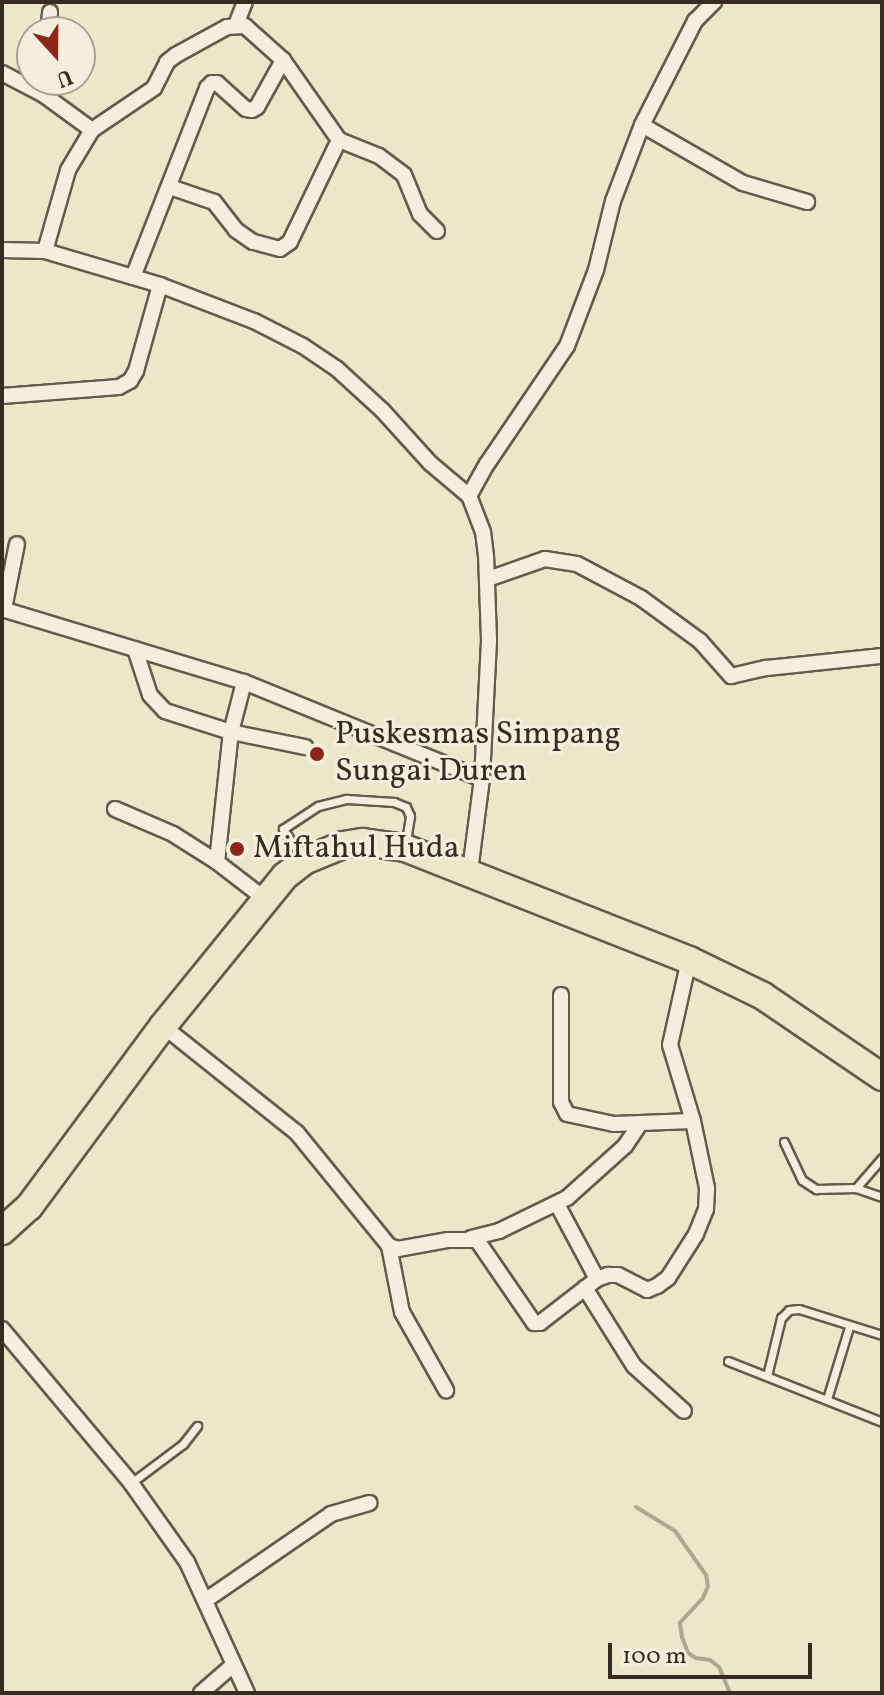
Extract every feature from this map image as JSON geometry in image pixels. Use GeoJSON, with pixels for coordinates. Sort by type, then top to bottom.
{"type":"FeatureCollection","features":[{"type":"Feature","properties":{"kind":"highway"},"geometry":{"type":"LineString","coordinates":[[2,1231],[29,1207],[163,1026],[265,899],[304,861],[322,851],[363,842],[405,848],[470,871],[689,960],[763,996],[882,1077]]}},
{"type":"Feature","properties":{"kind":"street"},"geometry":{"type":"LineString","coordinates":[[45,251],[68,170],[92,130],[154,88],[167,62],[176,55],[236,25],[245,2]]}},
{"type":"Feature","properties":{"kind":"street"},"geometry":{"type":"LineString","coordinates":[[469,496],[487,464],[567,346],[596,270],[613,201],[642,125],[695,21],[714,2]]}},
{"type":"Feature","properties":{"kind":"street"},"geometry":{"type":"LineString","coordinates":[[50,12],[50,16]]}},
{"type":"Feature","properties":{"kind":"street"},"geometry":{"type":"LineString","coordinates":[[236,25],[256,33],[283,60],[339,140],[379,156],[404,175],[420,214],[437,231]]}},
{"type":"Feature","properties":{"kind":"street"},"geometry":{"type":"LineString","coordinates":[[133,277],[212,83],[252,110],[257,107],[283,60]]}},
{"type":"Feature","properties":{"kind":"street"},"geometry":{"type":"LineString","coordinates":[[53,96],[92,130]]}},
{"type":"Feature","properties":{"kind":"street"},"geometry":{"type":"LineString","coordinates":[[642,125],[743,183],[807,202]]}},
{"type":"Feature","properties":{"kind":"street"},"geometry":{"type":"LineString","coordinates":[[170,187],[214,202],[236,230],[253,242],[280,249],[290,242],[339,140]]}},
{"type":"Feature","properties":{"kind":"street"},"geometry":{"type":"LineString","coordinates":[[2,250],[45,251],[160,285],[254,321],[336,368],[382,410],[430,463],[469,496],[483,532],[489,640],[482,779],[470,871]]}},
{"type":"Feature","properties":{"kind":"street"},"geometry":{"type":"LineString","coordinates":[[2,396],[119,387],[130,381],[136,371],[160,285]]}},
{"type":"Feature","properties":{"kind":"street"},"geometry":{"type":"LineString","coordinates":[[17,544],[3,609],[244,682],[482,779]]}},
{"type":"Feature","properties":{"kind":"street"},"geometry":{"type":"LineString","coordinates":[[488,579],[545,559],[577,564],[641,598],[700,641],[731,676],[767,668],[882,656]]}},
{"type":"Feature","properties":{"kind":"street"},"geometry":{"type":"LineString","coordinates":[[135,649],[143,681],[165,711],[231,732],[305,747]]}},
{"type":"Feature","properties":{"kind":"street"},"geometry":{"type":"LineString","coordinates":[[217,862],[231,732],[244,682]]}},
{"type":"Feature","properties":{"kind":"street"},"geometry":{"type":"LineString","coordinates":[[115,809],[173,834],[217,862],[265,899]]}},
{"type":"Feature","properties":{"kind":"street"},"geometry":{"type":"LineString","coordinates":[[471,1238],[484,1246],[534,1323],[550,1317],[597,1279],[618,1275],[647,1290],[668,1278],[696,1234],[706,1209],[707,1188],[693,1121],[670,1045],[689,960]]}},
{"type":"Feature","properties":{"kind":"street"},"geometry":{"type":"LineString","coordinates":[[561,995],[562,1109],[567,1114],[614,1124],[693,1121]]}},
{"type":"Feature","properties":{"kind":"street"},"geometry":{"type":"LineString","coordinates":[[163,1026],[297,1133],[389,1246],[402,1312],[446,1390]]}},
{"type":"Feature","properties":{"kind":"street"},"geometry":{"type":"LineString","coordinates":[[389,1246],[398,1249],[471,1238],[499,1231],[557,1204],[598,1173],[625,1146],[640,1124]]}},
{"type":"Feature","properties":{"kind":"street"},"geometry":{"type":"LineString","coordinates":[[557,1204],[597,1279]]}},
{"type":"Feature","properties":{"kind":"street"},"geometry":{"type":"LineString","coordinates":[[585,1288],[634,1366],[684,1411]]}},
{"type":"Feature","properties":{"kind":"street"},"geometry":{"type":"LineString","coordinates":[[2,1329],[131,1483],[187,1562],[247,1693]]}},
{"type":"Feature","properties":{"kind":"street"},"geometry":{"type":"LineString","coordinates":[[206,1600],[331,1514],[369,1503]]}},
{"type":"Feature","properties":{"kind":"street"},"geometry":{"type":"LineString","coordinates":[[201,1693],[233,1665]]}},
{"type":"Feature","properties":{"kind":"lane"},"geometry":{"type":"LineString","coordinates":[[304,861],[283,829],[318,806],[347,799],[394,802],[406,807],[410,816],[405,848]]}},
{"type":"Feature","properties":{"kind":"lane"},"geometry":{"type":"LineString","coordinates":[[784,1142],[802,1180],[816,1189],[856,1188],[882,1197]]}},
{"type":"Feature","properties":{"kind":"lane"},"geometry":{"type":"LineString","coordinates":[[856,1188],[882,1158]]}},
{"type":"Feature","properties":{"kind":"lane"},"geometry":{"type":"LineString","coordinates":[[767,1376],[781,1318],[789,1310],[799,1309],[882,1335]]}},
{"type":"Feature","properties":{"kind":"lane"},"geometry":{"type":"LineString","coordinates":[[827,1399],[849,1327]]}},
{"type":"Feature","properties":{"kind":"lane"},"geometry":{"type":"LineString","coordinates":[[728,1361],[882,1422]]}},
{"type":"Feature","properties":{"kind":"lane"},"geometry":{"type":"LineString","coordinates":[[131,1483],[183,1444],[197,1426]]}},
{"type":"Feature","properties":{"kind":"waterway"},"geometry":{"type":"LineString","coordinates":[[636,1507],[675,1531],[706,1575],[708,1586],[703,1598],[680,1623],[682,1637],[688,1653],[710,1660],[719,1667],[730,1693]]}},
{"type":"Feature","properties":{"kind":"place","name":"Puskesmas Simpang Sungai Duren"},"geometry":{"type":"Point","coordinates":[317,754]}},
{"type":"Feature","properties":{"kind":"place","name":"Miftahul Huda"},"geometry":{"type":"Point","coordinates":[237,849]}}]}
